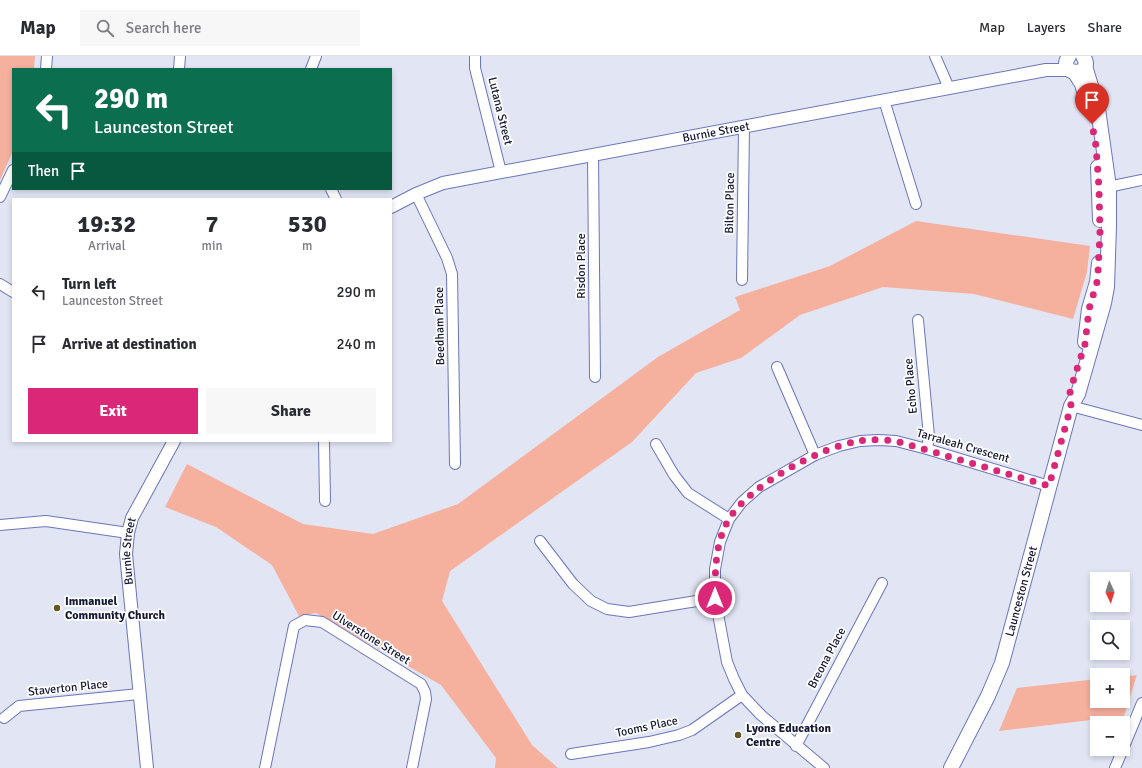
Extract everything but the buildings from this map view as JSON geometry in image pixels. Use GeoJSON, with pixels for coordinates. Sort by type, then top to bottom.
{"type":"FeatureCollection","features":[{"type":"Feature","properties":{"kind":"main road","name":"Launceston Street"},"geometry":{"type":"LineString","coordinates":[[951,768],[988,696],[1002,663],[1071,406],[1070,391],[1085,344],[1089,309],[1097,282],[1104,188],[1090,112],[1075,63]]}},
{"type":"Feature","properties":{"kind":"street"},"geometry":{"type":"LineString","coordinates":[[46,56],[46,68]]}},
{"type":"Feature","properties":{"kind":"street"},"geometry":{"type":"LineString","coordinates":[[179,68],[180,56]]}},
{"type":"Feature","properties":{"kind":"street"},"geometry":{"type":"LineString","coordinates":[[311,68],[316,56]]}},
{"type":"Feature","properties":{"kind":"street","name":"Lutana Street"},"geometry":{"type":"LineString","coordinates":[[476,56],[475,68],[501,172]]}},
{"type":"Feature","properties":{"kind":"street"},"geometry":{"type":"LineString","coordinates":[[935,56],[949,88]]}},
{"type":"Feature","properties":{"kind":"street","name":"Burnie Street"},"geometry":{"type":"LineString","coordinates":[[392,206],[416,194],[443,183],[1046,70],[1075,63]]}},
{"type":"Feature","properties":{"kind":"street"},"geometry":{"type":"LineString","coordinates":[[884,100],[916,204]]}},
{"type":"Feature","properties":{"kind":"street","name":"Bilton Place"},"geometry":{"type":"LineString","coordinates":[[742,280],[744,127]]}},
{"type":"Feature","properties":{"kind":"street","name":"Risdon Place"},"geometry":{"type":"LineString","coordinates":[[593,155],[595,377]]}},
{"type":"Feature","properties":{"kind":"street"},"geometry":{"type":"LineString","coordinates":[[0,197],[12,172]]}},
{"type":"Feature","properties":{"kind":"street"},"geometry":{"type":"LineString","coordinates":[[1104,188],[1142,180]]}},
{"type":"Feature","properties":{"kind":"street","name":"Beedham Place"},"geometry":{"type":"LineString","coordinates":[[416,194],[447,258],[452,274],[455,464]]}},
{"type":"Feature","properties":{"kind":"street"},"geometry":{"type":"LineString","coordinates":[[0,284],[12,291]]}},
{"type":"Feature","properties":{"kind":"street","name":"Echo Place"},"geometry":{"type":"LineString","coordinates":[[918,320],[929,436],[927,449]]}},
{"type":"Feature","properties":{"kind":"street"},"geometry":{"type":"LineString","coordinates":[[777,367],[815,455]]}},
{"type":"Feature","properties":{"kind":"street"},"geometry":{"type":"LineString","coordinates":[[1071,406],[1142,425]]}},
{"type":"Feature","properties":{"kind":"street","name":"Tarraleah Crescent"},"geometry":{"type":"LineString","coordinates":[[824,768],[761,715],[742,695],[727,662],[715,598],[716,562],[720,542],[729,519],[742,502],[759,487],[815,455],[839,446],[860,441],[878,440],[896,441],[927,449],[1049,486]]}},
{"type":"Feature","properties":{"kind":"street"},"geometry":{"type":"LineString","coordinates":[[324,442],[325,501]]}},
{"type":"Feature","properties":{"kind":"street","name":"Burnie Street"},"geometry":{"type":"LineString","coordinates":[[147,768],[126,554],[128,533],[132,518],[172,444]]}},
{"type":"Feature","properties":{"kind":"street"},"geometry":{"type":"LineString","coordinates":[[656,444],[674,475],[688,492],[729,519]]}},
{"type":"Feature","properties":{"kind":"street"},"geometry":{"type":"LineString","coordinates":[[3,525],[46,521],[128,533]]}},
{"type":"Feature","properties":{"kind":"street"},"geometry":{"type":"LineString","coordinates":[[540,541],[573,584],[591,601],[607,609],[629,612],[715,598]]}},
{"type":"Feature","properties":{"kind":"street","name":"Breona Place"},"geometry":{"type":"LineString","coordinates":[[796,746],[882,583]]}},
{"type":"Feature","properties":{"kind":"street","name":"Ulverstone Street"},"geometry":{"type":"LineString","coordinates":[[266,768],[294,626],[305,620],[322,622],[421,684],[425,692],[426,699],[412,768]]}},
{"type":"Feature","properties":{"kind":"street","name":"Staverton Place"},"geometry":{"type":"LineString","coordinates":[[4,718],[19,706],[140,694]]}},
{"type":"Feature","properties":{"kind":"street","name":"Tooms Place"},"geometry":{"type":"LineString","coordinates":[[571,754],[649,742],[679,735],[692,730],[742,695]]}},
{"type":"Feature","properties":{"kind":"street"},"geometry":{"type":"LineString","coordinates":[[1130,732],[1142,703]]}},
{"type":"Feature","properties":{"kind":"street"},"geometry":{"type":"LineString","coordinates":[[1115,768],[1120,756]]}},
{"type":"Feature","properties":{"kind":"shaded area"},"geometry":{"type":"Polygon","coordinates":[[[0,56],[35,56],[34,68],[12,68],[12,153],[0,180],[0,56]]]}},
{"type":"Feature","properties":{"kind":"shaded area"},"geometry":{"type":"Polygon","coordinates":[[[916,221],[1090,246],[1087,272],[1073,319],[974,294],[883,287],[800,315],[741,358],[696,373],[632,442],[450,571],[442,601],[532,745],[558,768],[495,768],[496,758],[441,685],[316,613],[299,616],[272,565],[216,527],[165,507],[187,464],[303,524],[373,534],[458,504],[658,357],[740,310],[735,297],[830,266],[916,221]]]}},
{"type":"Feature","properties":{"kind":"shaded area"},"geometry":{"type":"Polygon","coordinates":[[[1137,675],[1130,697],[1130,676],[1137,675]]]}},
{"type":"Feature","properties":{"kind":"shaded area"},"geometry":{"type":"Polygon","coordinates":[[[1090,680],[1090,708],[1127,708],[1124,716],[1090,716],[1090,720],[999,731],[1017,688],[1090,680]]]}},
{"type":"Feature","properties":{"kind":"place","name":"Immanuel Community Church"},"geometry":{"type":"Point","coordinates":[57,608]}},
{"type":"Feature","properties":{"kind":"place","name":"Lyons Education Centre"},"geometry":{"type":"Point","coordinates":[738,735]}},
{"type":"Feature","properties":{"kind":"route"},"geometry":{"type":"LineString","coordinates":[[715,598],[715,569],[720,542],[729,519],[742,502],[759,487],[787,470],[815,455],[839,446],[860,441],[896,441],[1049,486],[1071,406],[1070,391],[1085,344],[1089,309],[1097,282],[1100,233],[1099,188],[1096,146],[1092,124]]}}]}
